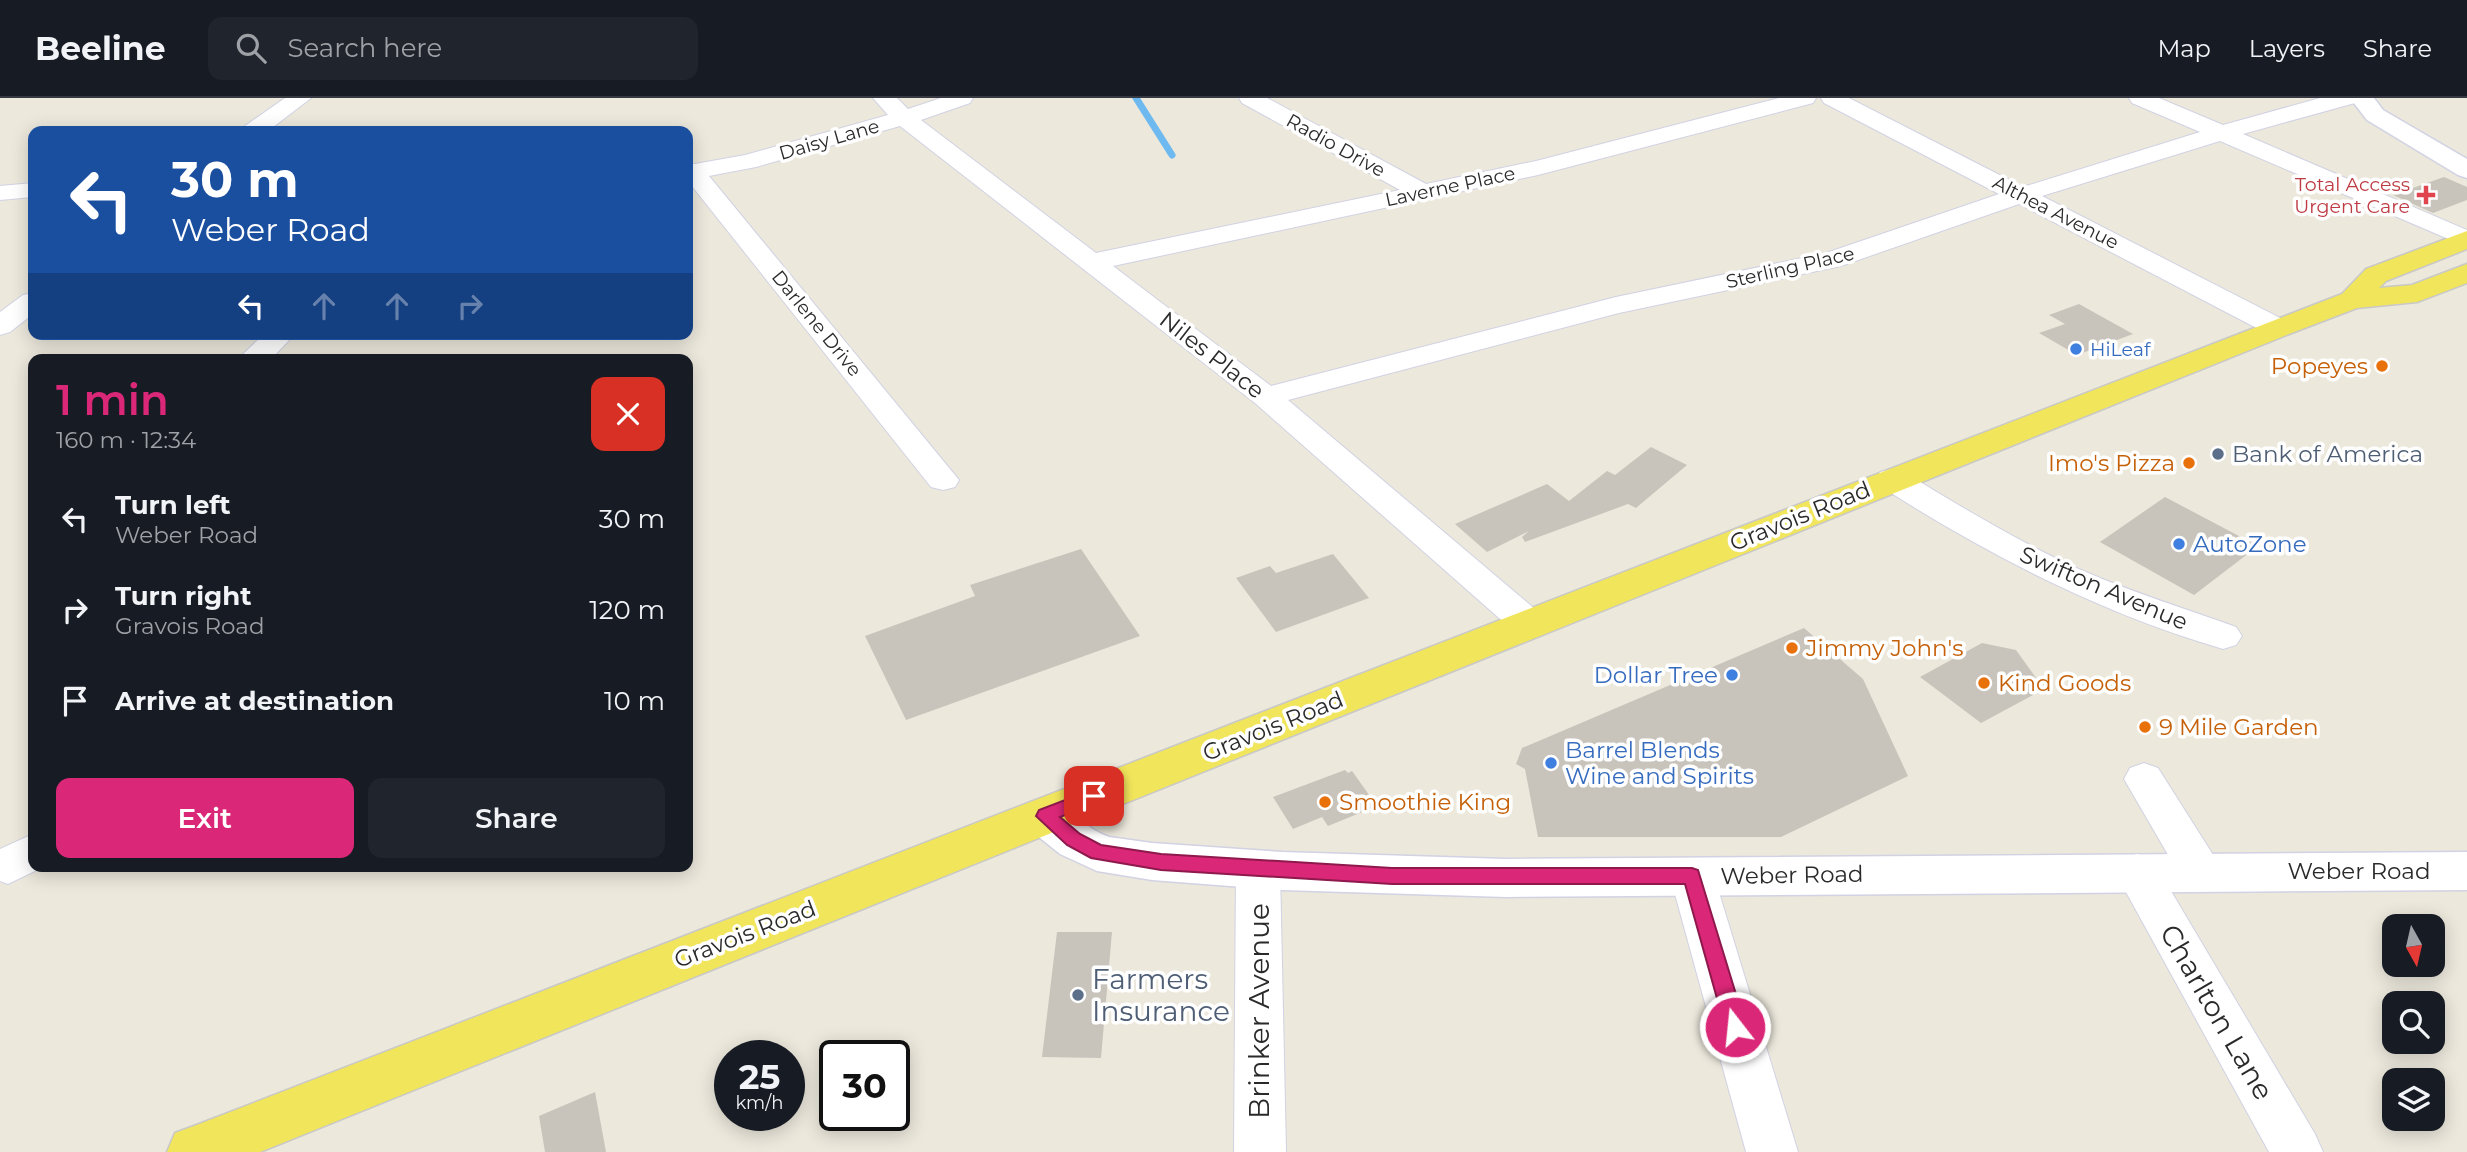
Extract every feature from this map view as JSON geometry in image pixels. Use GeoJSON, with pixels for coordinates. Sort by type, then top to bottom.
{"type":"FeatureCollection","features":[{"type":"Feature","properties":{"kind":"main road","name":"Gravois Road"},"geometry":{"type":"LineString","coordinates":[[2352,300],[2376,275],[2467,239]]}},
{"type":"Feature","properties":{"kind":"main road","name":"Gravois Road"},"geometry":{"type":"LineString","coordinates":[[194,1152],[2278,328],[2352,300],[2417,293],[2467,273]]}},
{"type":"Feature","properties":{"kind":"street"},"geometry":{"type":"LineString","coordinates":[[260,126],[300,98]]}},
{"type":"Feature","properties":{"kind":"street","name":"Daisy Lane"},"geometry":{"type":"LineString","coordinates":[[693,171],[748,162],[894,108],[962,98]]}},
{"type":"Feature","properties":{"kind":"street","name":"Radio Drive"},"geometry":{"type":"LineString","coordinates":[[1250,98],[1422,192]]}},
{"type":"Feature","properties":{"kind":"street","name":"Laverne Place"},"geometry":{"type":"LineString","coordinates":[[1092,262],[1588,156],[1805,98]]}},
{"type":"Feature","properties":{"kind":"street","name":"Althea Avenue"},"geometry":{"type":"LineString","coordinates":[[1832,98],[2278,328]]}},
{"type":"Feature","properties":{"kind":"street"},"geometry":{"type":"LineString","coordinates":[[2140,98],[2467,239]]}},
{"type":"Feature","properties":{"kind":"street","name":"Sterling Place"},"geometry":{"type":"LineString","coordinates":[[1266,397],[1616,305],[1832,260],[2021,195],[2288,113],[2347,98]]}},
{"type":"Feature","properties":{"kind":"street"},"geometry":{"type":"LineString","coordinates":[[2362,98],[2375,115],[2467,170]]}},
{"type":"Feature","properties":{"kind":"street"},"geometry":{"type":"LineString","coordinates":[[2368,98],[2404,112],[2467,149]]}},
{"type":"Feature","properties":{"kind":"street","name":"Niles Place"},"geometry":{"type":"LineString","coordinates":[[894,108],[1266,397],[1529,624]]}},
{"type":"Feature","properties":{"kind":"street","name":"Darlene Drive"},"geometry":{"type":"LineString","coordinates":[[693,175],[943,480]]}},
{"type":"Feature","properties":{"kind":"street"},"geometry":{"type":"LineString","coordinates":[[0,193],[28,190]]}},
{"type":"Feature","properties":{"kind":"street"},"geometry":{"type":"LineString","coordinates":[[1,324],[28,305]]}},
{"type":"Feature","properties":{"kind":"street"},"geometry":{"type":"LineString","coordinates":[[259,354],[274,340]]}},
{"type":"Feature","properties":{"kind":"street"},"geometry":{"type":"LineString","coordinates":[[1892,479],[1987,536]]}},
{"type":"Feature","properties":{"kind":"street","name":"Swifton Avenue"},"geometry":{"type":"LineString","coordinates":[[1987,536],[2123,608],[2223,636]]}},
{"type":"Feature","properties":{"kind":"street"},"geometry":{"type":"LineString","coordinates":[[2144,779],[2200,871]]}},
{"type":"Feature","properties":{"kind":"street","name":"Weber Road"},"geometry":{"type":"LineString","coordinates":[[1045,816],[1073,840],[1098,852],[1161,862],[1258,870],[1506,878],[2467,871]]}},
{"type":"Feature","properties":{"kind":"street","name":"Brinker Avenue"},"geometry":{"type":"LineString","coordinates":[[1258,870],[1260,1152]]}},
{"type":"Feature","properties":{"kind":"street","name":"Charlton Lane"},"geometry":{"type":"LineString","coordinates":[[2137,872],[2297,1152]]}},
{"type":"Feature","properties":{"kind":"street"},"geometry":{"type":"LineString","coordinates":[[1692,876],[1772,1152]]}},
{"type":"Feature","properties":{"kind":"building","name":"Total Access Urgent Care"},"geometry":{"type":"Polygon","coordinates":[[[2444,177],[2467,187],[2467,200],[2433,213],[2393,195],[2444,177]]]}},
{"type":"Feature","properties":{"kind":"building"},"geometry":{"type":"Polygon","coordinates":[[[2079,304],[2133,334],[2077,355],[2039,333],[2065,324],[2049,315],[2079,304]]]}},
{"type":"Feature","properties":{"kind":"building"},"geometry":{"type":"Polygon","coordinates":[[[1651,447],[1687,465],[1636,508],[1628,504],[1525,542],[1522,537],[1529,531],[1487,552],[1455,524],[1547,484],[1569,501],[1607,471],[1615,475],[1651,447]]]}},
{"type":"Feature","properties":{"kind":"building","name":"AutoZone"},"geometry":{"type":"Polygon","coordinates":[[[2165,497],[2258,546],[2194,595],[2100,542],[2165,497]]]}},
{"type":"Feature","properties":{"kind":"building"},"geometry":{"type":"Polygon","coordinates":[[[1081,549],[1140,636],[906,720],[865,636],[975,596],[970,585],[1081,549]]]}},
{"type":"Feature","properties":{"kind":"building"},"geometry":{"type":"Polygon","coordinates":[[[1333,554],[1369,598],[1276,632],[1236,578],[1270,566],[1276,573],[1333,554]]]}},
{"type":"Feature","properties":{"kind":"building"},"geometry":{"type":"Polygon","coordinates":[[[1804,628],[1863,679],[1908,776],[1781,837],[1538,837],[1525,769],[1516,764],[1522,748],[1804,628]]]}},
{"type":"Feature","properties":{"kind":"building","name":"Kind Goods"},"geometry":{"type":"Polygon","coordinates":[[[1982,643],[2016,650],[2044,689],[1981,723],[1920,677],[1982,643]]]}},
{"type":"Feature","properties":{"kind":"building","name":"Smoothie King"},"geometry":{"type":"Polygon","coordinates":[[[1345,770],[1348,773],[1352,771],[1377,806],[1328,826],[1322,817],[1293,829],[1273,797],[1345,770]]]}},
{"type":"Feature","properties":{"kind":"building","name":"Farmers Insurance"},"geometry":{"type":"Polygon","coordinates":[[[1057,932],[1112,932],[1101,1058],[1042,1057],[1057,932]]]}},
{"type":"Feature","properties":{"kind":"building"},"geometry":{"type":"Polygon","coordinates":[[[595,1092],[606,1152],[545,1152],[539,1116],[595,1092]]]}},
{"type":"Feature","properties":{"kind":"waterway"},"geometry":{"type":"LineString","coordinates":[[1136,98],[1172,155]]}},
{"type":"Feature","properties":{"kind":"place","name":"Total Access Urgent Care"},"geometry":{"type":"Point","coordinates":[2426,195]}},
{"type":"Feature","properties":{"kind":"place","name":"HiLeaf"},"geometry":{"type":"Point","coordinates":[2076,349]}},
{"type":"Feature","properties":{"kind":"place","name":"Popeyes"},"geometry":{"type":"Point","coordinates":[2382,366]}},
{"type":"Feature","properties":{"kind":"place","name":"Bank of America"},"geometry":{"type":"Point","coordinates":[2218,454]}},
{"type":"Feature","properties":{"kind":"place","name":"Imo's Pizza"},"geometry":{"type":"Point","coordinates":[2189,463]}},
{"type":"Feature","properties":{"kind":"place","name":"AutoZone"},"geometry":{"type":"Point","coordinates":[2179,544]}},
{"type":"Feature","properties":{"kind":"place","name":"Jimmy John's"},"geometry":{"type":"Point","coordinates":[1792,648]}},
{"type":"Feature","properties":{"kind":"place","name":"Dollar Tree"},"geometry":{"type":"Point","coordinates":[1732,675]}},
{"type":"Feature","properties":{"kind":"place","name":"Kind Goods"},"geometry":{"type":"Point","coordinates":[1984,683]}},
{"type":"Feature","properties":{"kind":"place","name":"9 Mile Garden"},"geometry":{"type":"Point","coordinates":[2145,727]}},
{"type":"Feature","properties":{"kind":"place","name":"Barrel Blends Wine and Spirits"},"geometry":{"type":"Point","coordinates":[1551,763]}},
{"type":"Feature","properties":{"kind":"place","name":"Smoothie King"},"geometry":{"type":"Point","coordinates":[1325,802]}},
{"type":"Feature","properties":{"kind":"place","name":"Farmers Insurance"},"geometry":{"type":"Point","coordinates":[1078,995]}},
{"type":"Feature","properties":{"kind":"route"},"geometry":{"type":"LineString","coordinates":[[1094,796],[1045,816],[1073,840],[1098,852],[1161,862],[1258,870],[1392,876],[1692,876],[1735,1027]]}}]}
